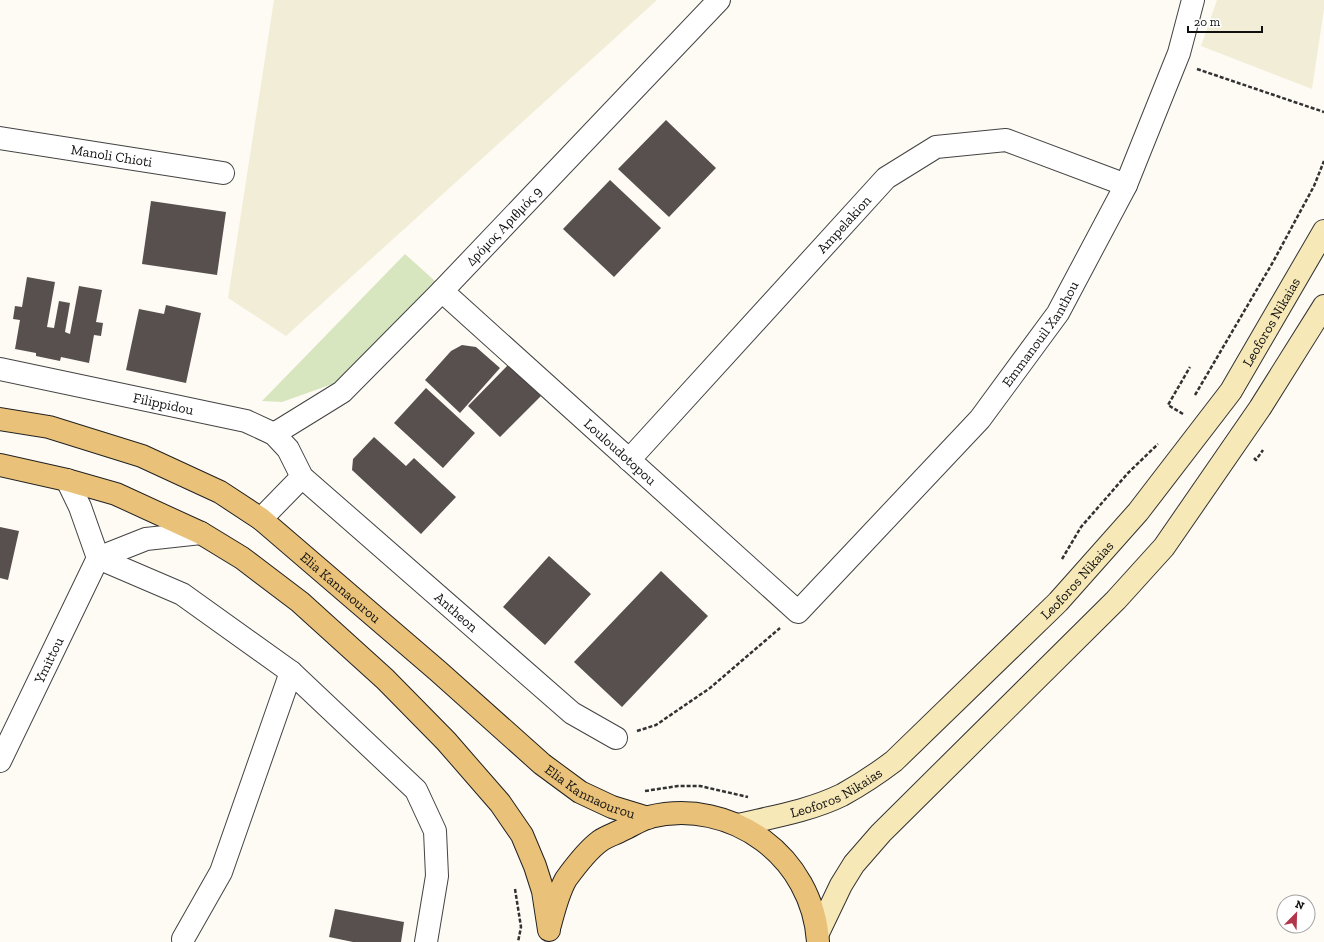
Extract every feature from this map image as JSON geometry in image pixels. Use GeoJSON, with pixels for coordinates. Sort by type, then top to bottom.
{"type":"FeatureCollection","features":[{"type":"Feature","properties":{"kind":"main road","name":"Leoforos Nikaias"},"geometry":{"type":"LineString","coordinates":[[738,825],[806,808],[840,796],[868,780],[894,761],[1058,602],[1138,512],[1231,391],[1324,231]]}},
{"type":"Feature","properties":{"kind":"main road"},"geometry":{"type":"LineString","coordinates":[[818,938],[841,885],[851,869],[881,833],[1116,600],[1164,547],[1260,408],[1324,306]]}},
{"type":"Feature","properties":{"kind":"main road","name":"Elia Kannaourou"},"geometry":{"type":"LineString","coordinates":[[0,419],[49,427],[142,456],[220,492],[260,518],[438,671],[542,764],[580,792],[612,807],[648,818]]}},
{"type":"Feature","properties":{"kind":"main road"},"geometry":{"type":"LineString","coordinates":[[0,465],[67,480],[116,494],[201,533],[242,558],[300,602],[385,679],[446,741],[500,803],[522,835],[535,866],[543,891],[548,936]]}},
{"type":"Feature","properties":{"kind":"main road"},"geometry":{"type":"LineString","coordinates":[[548,936],[556,904],[566,880],[600,841],[648,818],[670,814],[693,814],[716,817],[738,825],[768,843],[792,869],[809,899],[818,938]]}},
{"type":"Feature","properties":{"kind":"street","name":"Δρόμος Αριθμός 9"},"geometry":{"type":"LineString","coordinates":[[274,434],[342,392],[442,291],[719,0]]}},
{"type":"Feature","properties":{"kind":"street","name":"Emmanouil Xanthou"},"geometry":{"type":"LineString","coordinates":[[798,612],[980,419],[1058,313],[1126,185],[1176,62],[1193,0]]}},
{"type":"Feature","properties":{"kind":"street","name":"Manoli Chioti"},"geometry":{"type":"LineString","coordinates":[[0,138],[223,173]]}},
{"type":"Feature","properties":{"kind":"street","name":"Ampelakion"},"geometry":{"type":"LineString","coordinates":[[629,460],[886,178],[936,147],[1006,140],[1126,185]]}},
{"type":"Feature","properties":{"kind":"street","name":"Louloudotopou"},"geometry":{"type":"LineString","coordinates":[[442,291],[798,612]]}},
{"type":"Feature","properties":{"kind":"street","name":"Filippidou"},"geometry":{"type":"LineString","coordinates":[[0,369],[246,421],[274,434],[288,449],[302,477]]}},
{"type":"Feature","properties":{"kind":"street"},"geometry":{"type":"LineString","coordinates":[[260,518],[302,477]]}},
{"type":"Feature","properties":{"kind":"street","name":"Antheon"},"geometry":{"type":"LineString","coordinates":[[302,477],[572,713],[616,738]]}},
{"type":"Feature","properties":{"kind":"street"},"geometry":{"type":"LineString","coordinates":[[67,480],[80,507],[98,558],[182,594],[291,672],[416,790],[435,831],[437,876],[426,942]]}},
{"type":"Feature","properties":{"kind":"street"},"geometry":{"type":"LineString","coordinates":[[98,558],[146,539],[201,533]]}},
{"type":"Feature","properties":{"kind":"street","name":"Ymittou"},"geometry":{"type":"LineString","coordinates":[[0,761],[98,558]]}},
{"type":"Feature","properties":{"kind":"street"},"geometry":{"type":"LineString","coordinates":[[183,939],[221,872],[291,672]]}},
{"type":"Feature","properties":{"kind":"path"},"geometry":{"type":"LineString","coordinates":[[1176,62],[1324,112]]}},
{"type":"Feature","properties":{"kind":"path"},"geometry":{"type":"LineString","coordinates":[[1194,398],[1314,186],[1324,161]]}},
{"type":"Feature","properties":{"kind":"path"},"geometry":{"type":"LineString","coordinates":[[1183,414],[1168,405],[1190,367]]}},
{"type":"Feature","properties":{"kind":"path"},"geometry":{"type":"LineString","coordinates":[[1180,418],[1186,409]]}},
{"type":"Feature","properties":{"kind":"path"},"geometry":{"type":"LineString","coordinates":[[1060,562],[1081,527],[1128,473],[1159,443]]}},
{"type":"Feature","properties":{"kind":"path"},"geometry":{"type":"LineString","coordinates":[[616,738],[656,725],[710,688],[798,612]]}},
{"type":"Feature","properties":{"kind":"path"},"geometry":{"type":"LineString","coordinates":[[641,792],[678,786],[700,786],[751,798]]}},
{"type":"Feature","properties":{"kind":"shaded area"},"geometry":{"type":"Polygon","coordinates":[[[274,0],[657,0],[286,336],[228,298],[274,0]]]}},
{"type":"Feature","properties":{"kind":"shaded area"},"geometry":{"type":"Polygon","coordinates":[[[1217,0],[1324,0],[1324,9],[1312,89],[1201,46],[1217,0]]]}},
{"type":"Feature","properties":{"kind":"green space"},"geometry":{"type":"Polygon","coordinates":[[[405,254],[435,281],[338,382],[282,402],[262,401],[405,254]]]}},
{"type":"Feature","properties":{"kind":"building"},"geometry":{"type":"Polygon","coordinates":[[[666,120],[716,168],[669,217],[618,169],[666,120]]]}},
{"type":"Feature","properties":{"kind":"building"},"geometry":{"type":"Polygon","coordinates":[[[610,180],[661,228],[614,277],[563,229],[610,180]]]}},
{"type":"Feature","properties":{"kind":"building"},"geometry":{"type":"Polygon","coordinates":[[[151,201],[226,212],[217,275],[142,264],[151,201]]]}},
{"type":"Feature","properties":{"kind":"building"},"geometry":{"type":"Polygon","coordinates":[[[27,277],[55,282],[47,327],[54,328],[59,301],[70,303],[65,332],[70,334],[79,286],[102,290],[96,322],[103,323],[101,336],[94,335],[89,363],[61,357],[60,361],[36,356],[36,353],[15,349],[20,320],[13,319],[15,306],[22,307],[27,277]]]}},
{"type":"Feature","properties":{"kind":"building"},"geometry":{"type":"Polygon","coordinates":[[[166,305],[201,313],[186,383],[126,370],[139,309],[164,314],[166,305]]]}},
{"type":"Feature","properties":{"kind":"building"},"geometry":{"type":"Polygon","coordinates":[[[462,345],[476,347],[500,368],[460,413],[425,380],[451,351],[462,345]]]}},
{"type":"Feature","properties":{"kind":"building"},"geometry":{"type":"Polygon","coordinates":[[[509,364],[541,396],[500,437],[468,406],[509,364]]]}},
{"type":"Feature","properties":{"kind":"building"},"geometry":{"type":"Polygon","coordinates":[[[426,388],[475,433],[443,468],[394,423],[426,388]]]}},
{"type":"Feature","properties":{"kind":"building"},"geometry":{"type":"Polygon","coordinates":[[[374,437],[406,466],[414,458],[456,497],[421,534],[352,470],[353,459],[374,437]]]}},
{"type":"Feature","properties":{"kind":"building"},"geometry":{"type":"Polygon","coordinates":[[[0,527],[19,531],[8,580],[0,578],[0,527]]]}},
{"type":"Feature","properties":{"kind":"building"},"geometry":{"type":"Polygon","coordinates":[[[549,556],[591,594],[545,645],[503,607],[549,556]]]}},
{"type":"Feature","properties":{"kind":"building"},"geometry":{"type":"Polygon","coordinates":[[[661,571],[708,616],[622,707],[574,662],[661,571]]]}},
{"type":"Feature","properties":{"kind":"building"},"geometry":{"type":"Polygon","coordinates":[[[335,909],[404,922],[401,942],[353,942],[329,937],[335,909]]]}}]}
